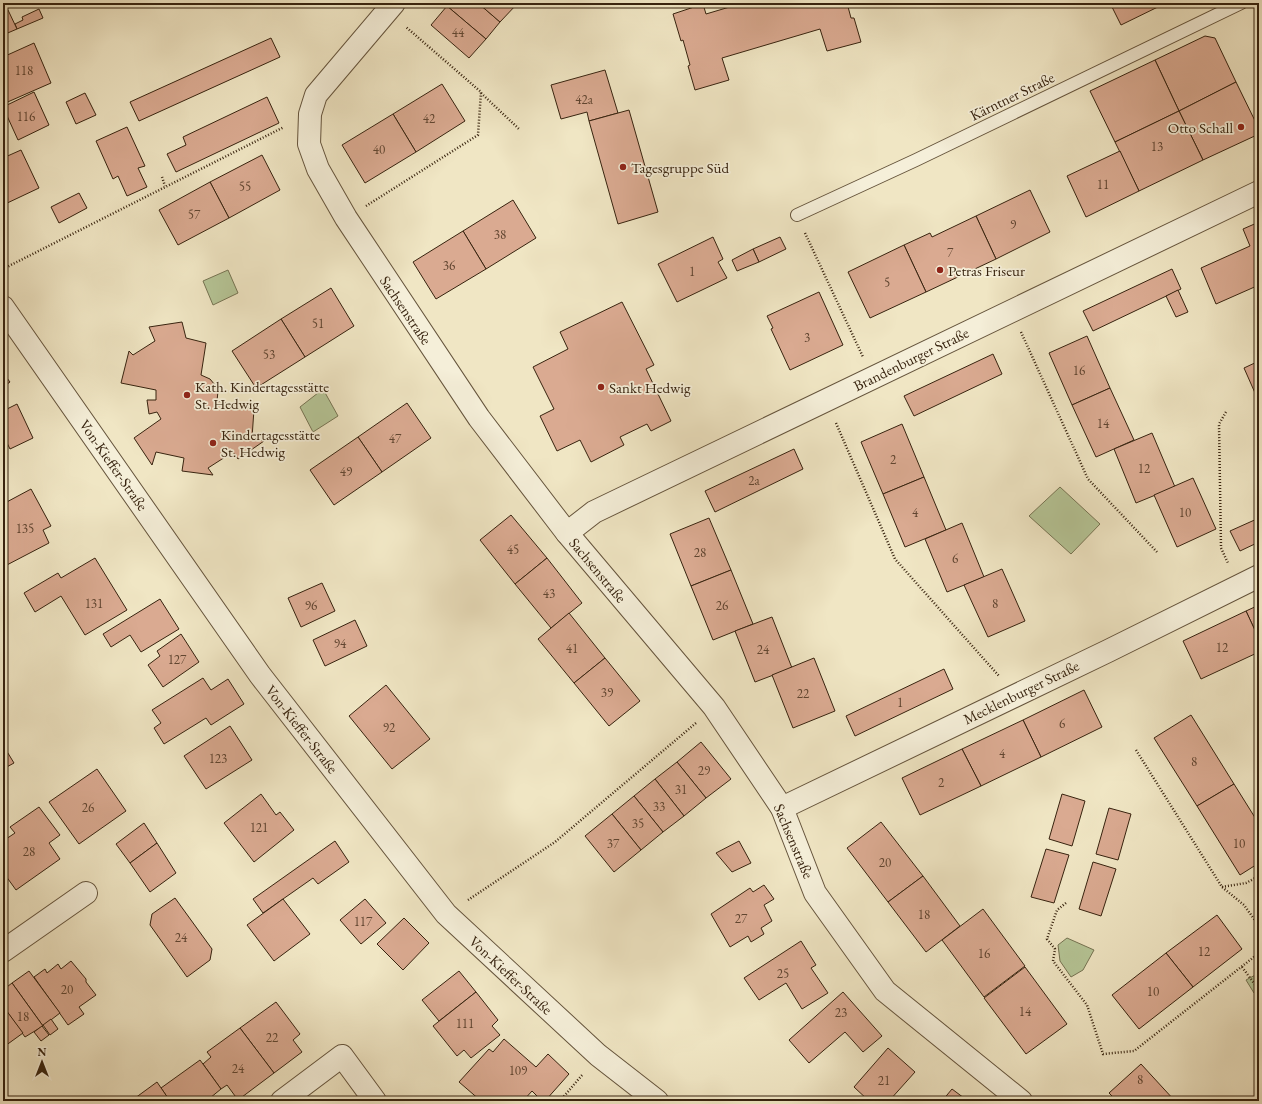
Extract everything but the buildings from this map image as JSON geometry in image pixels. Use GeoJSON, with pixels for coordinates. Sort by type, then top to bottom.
{"type":"FeatureCollection","features":[{"type":"Feature","properties":{"kind":"street","name":"Sachsenstraße"},"geometry":{"type":"LineString","coordinates":[[391,7],[316,95],[310,114],[309,144],[318,169],[346,218],[479,418],[567,532],[714,707],[782,808],[815,894],[885,991],[1021,1101]]}},
{"type":"Feature","properties":{"kind":"street","name":"Brandenburger Straße"},"geometry":{"type":"LineString","coordinates":[[567,532],[594,512],[1259,192]]}},
{"type":"Feature","properties":{"kind":"street","name":"Von-Kieffer-Straße"},"geometry":{"type":"LineString","coordinates":[[3,307],[260,675],[446,914],[598,1055],[657,1101]]}},
{"type":"Feature","properties":{"kind":"street","name":"Mecklenburger Straße"},"geometry":{"type":"LineString","coordinates":[[782,808],[1015,694],[1108,651],[1259,576]]}},
{"type":"Feature","properties":{"kind":"street"},"geometry":{"type":"LineString","coordinates":[[3,951],[86,893]]}},
{"type":"Feature","properties":{"kind":"street"},"geometry":{"type":"LineString","coordinates":[[282,1101],[342,1056],[375,1101]]}},
{"type":"Feature","properties":{"kind":"lane","name":"Kärntner Straße"},"geometry":{"type":"LineString","coordinates":[[797,215],[916,160],[1241,3]]}},
{"type":"Feature","properties":{"kind":"path"},"geometry":{"type":"LineString","coordinates":[[391,7],[519,129]]}},
{"type":"Feature","properties":{"kind":"path"},"geometry":{"type":"LineString","coordinates":[[346,218],[478,135],[481,92]]}},
{"type":"Feature","properties":{"kind":"path"},"geometry":{"type":"LineString","coordinates":[[3,270],[165,186],[310,114]]}},
{"type":"Feature","properties":{"kind":"path"},"geometry":{"type":"LineString","coordinates":[[162,177],[165,186]]}},
{"type":"Feature","properties":{"kind":"path"},"geometry":{"type":"LineString","coordinates":[[797,215],[872,377]]}},
{"type":"Feature","properties":{"kind":"path"},"geometry":{"type":"LineString","coordinates":[[1011,311],[1088,479],[1157,552]]}},
{"type":"Feature","properties":{"kind":"path"},"geometry":{"type":"LineString","coordinates":[[826,400],[895,559],[1015,694]]}},
{"type":"Feature","properties":{"kind":"path"},"geometry":{"type":"LineString","coordinates":[[1226,412],[1219,424],[1221,548],[1239,586]]}},
{"type":"Feature","properties":{"kind":"path"},"geometry":{"type":"LineString","coordinates":[[446,914],[555,842],[714,707]]}},
{"type":"Feature","properties":{"kind":"path"},"geometry":{"type":"LineString","coordinates":[[1136,750],[1222,887],[1244,905],[1259,926]]}},
{"type":"Feature","properties":{"kind":"path"},"geometry":{"type":"LineString","coordinates":[[1222,887],[1246,883],[1259,876]]}},
{"type":"Feature","properties":{"kind":"path"},"geometry":{"type":"LineString","coordinates":[[1066,903],[1057,910],[1047,938],[1055,949],[1053,961],[1087,1005],[1103,1054],[1134,1051],[1259,953]]}},
{"type":"Feature","properties":{"kind":"path"},"geometry":{"type":"LineString","coordinates":[[1242,966],[1259,990]]}},
{"type":"Feature","properties":{"kind":"path"},"geometry":{"type":"LineString","coordinates":[[560,1101],[598,1055]]}},
{"type":"Feature","properties":{"kind":"green space"},"geometry":{"type":"Polygon","coordinates":[[[228,270],[238,293],[213,305],[203,281],[228,270]]]}},
{"type":"Feature","properties":{"kind":"green space"},"geometry":{"type":"Polygon","coordinates":[[[323,389],[338,416],[313,432],[300,407],[323,389]]]}},
{"type":"Feature","properties":{"kind":"green space"},"geometry":{"type":"Polygon","coordinates":[[[1060,487],[1100,524],[1071,554],[1029,516],[1060,487]]]}},
{"type":"Feature","properties":{"kind":"green space"},"geometry":{"type":"Polygon","coordinates":[[[1067,938],[1094,950],[1083,970],[1071,977],[1060,961],[1058,945],[1067,938]]]}},
{"type":"Feature","properties":{"kind":"green space"},"geometry":{"type":"Polygon","coordinates":[[[1259,973],[1259,994],[1254,993],[1246,980],[1259,973]]]}},
{"type":"Feature","properties":{"kind":"place","name":"Otto Schall"},"geometry":{"type":"Point","coordinates":[1241,127]}},
{"type":"Feature","properties":{"kind":"place","name":"Tagesgruppe Süd"},"geometry":{"type":"Point","coordinates":[623,167]}},
{"type":"Feature","properties":{"kind":"place","name":"Petras Friseur"},"geometry":{"type":"Point","coordinates":[940,270]}},
{"type":"Feature","properties":{"kind":"place","name":"Sankt Hedwig"},"geometry":{"type":"Point","coordinates":[601,387]}},
{"type":"Feature","properties":{"kind":"place","name":"Kath. Kindertagesstätte St. Hedwig"},"geometry":{"type":"Point","coordinates":[187,395]}},
{"type":"Feature","properties":{"kind":"place","name":"Kindertagesstätte St. Hedwig"},"geometry":{"type":"Point","coordinates":[213,443]}}]}
